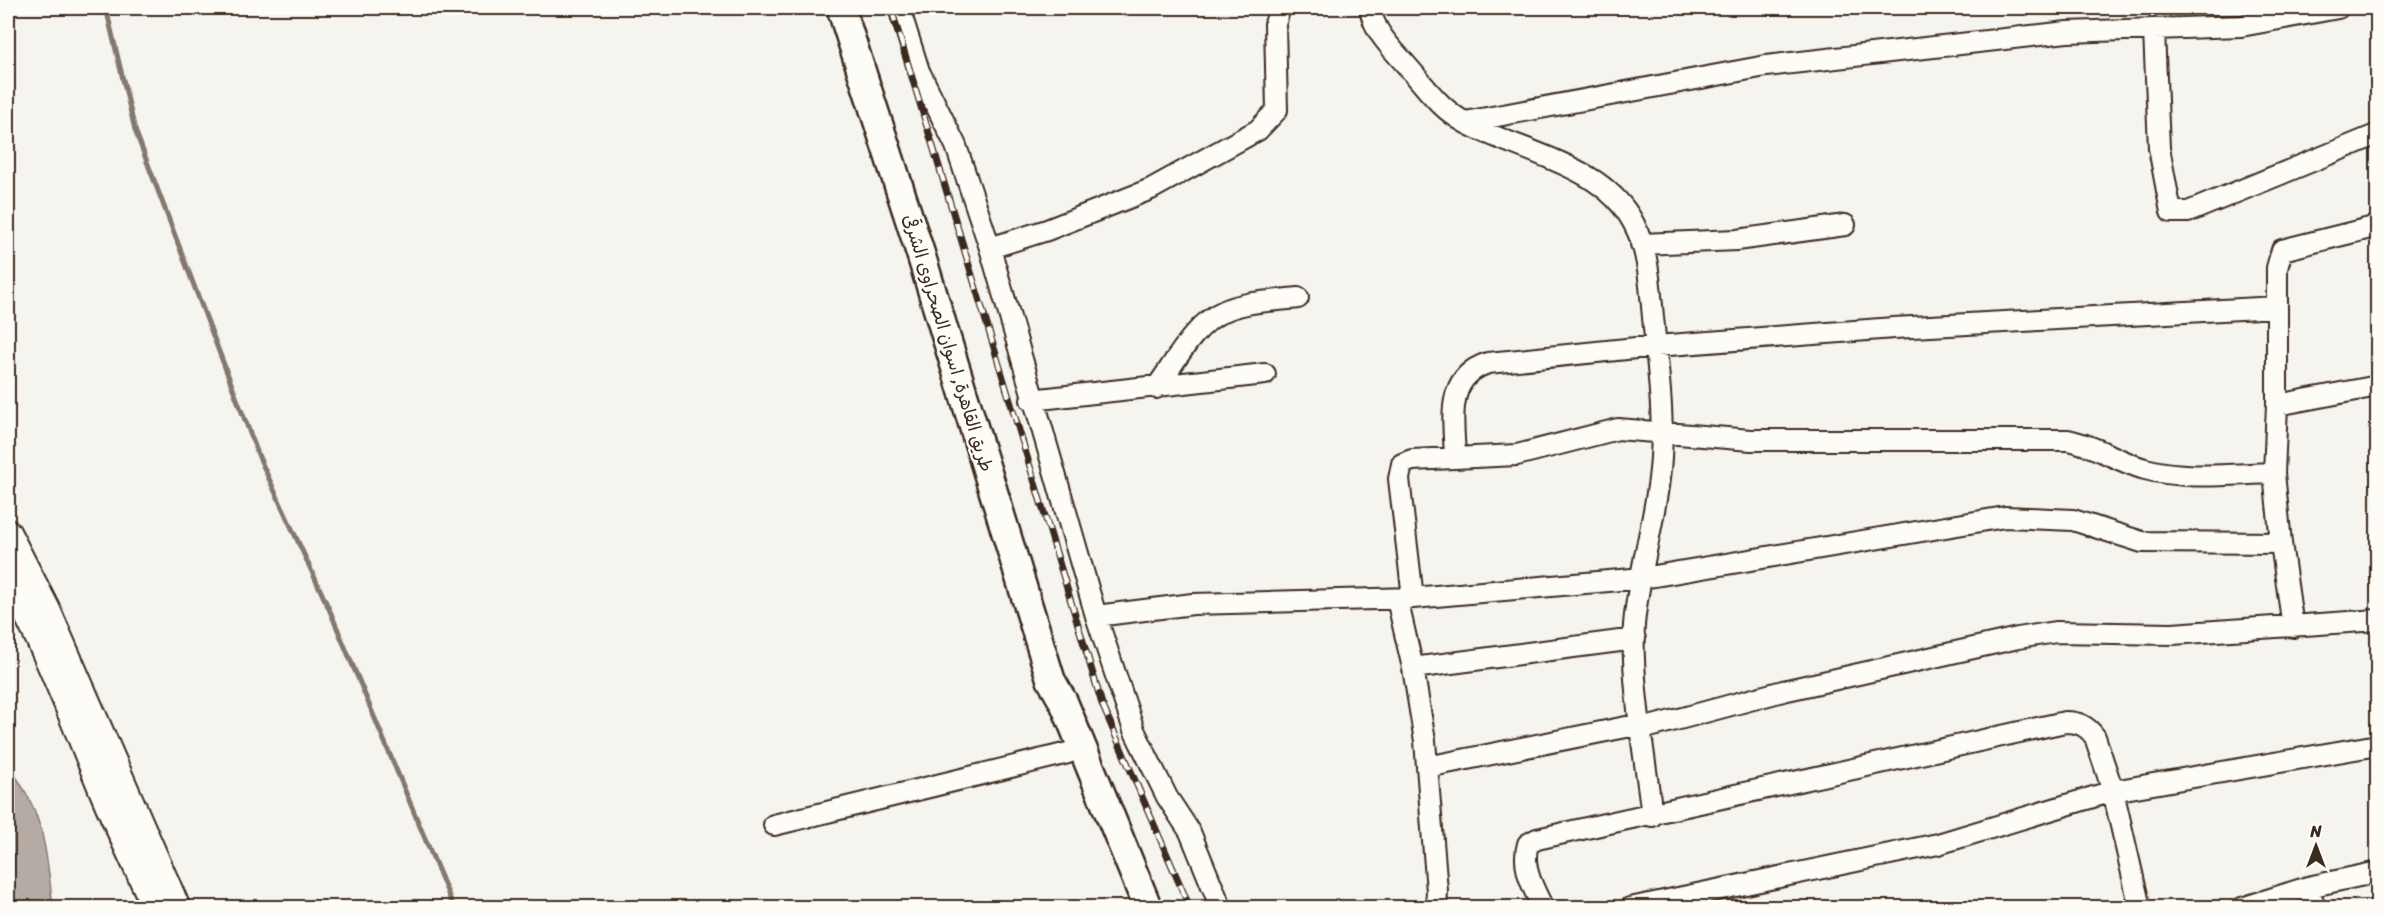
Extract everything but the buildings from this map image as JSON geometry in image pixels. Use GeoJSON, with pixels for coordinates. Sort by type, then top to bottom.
{"type":"FeatureCollection","features":[{"type":"Feature","properties":{"kind":"highway","name":"طريق القاهرة, اسوان الصحراوى الشرقى"},"geometry":{"type":"LineString","coordinates":[[841,8],[921,255],[1052,680],[1064,703],[1148,908]]}},
{"type":"Feature","properties":{"kind":"highway","name":"طريق القاهرة, اسوان الصحراوى الشرقى"},"geometry":{"type":"LineString","coordinates":[[1052,680],[1051,708],[1134,908]]}},
{"type":"Feature","properties":{"kind":"main road"},"geometry":{"type":"LineString","coordinates":[[8,532],[48,610],[130,825],[154,908]]}},
{"type":"Feature","properties":{"kind":"main road"},"geometry":{"type":"LineString","coordinates":[[8,580],[23,607],[73,719],[178,908]]}},
{"type":"Feature","properties":{"kind":"street"},"geometry":{"type":"LineString","coordinates":[[899,8],[919,71],[956,146],[990,248],[1031,400],[1096,616],[1134,730],[1167,797],[1190,832],[1221,908]]}},
{"type":"Feature","properties":{"kind":"street"},"geometry":{"type":"LineString","coordinates":[[990,248],[1047,230],[1151,189],[1258,130],[1276,110],[1275,24],[1280,8]]}},
{"type":"Feature","properties":{"kind":"street"},"geometry":{"type":"LineString","coordinates":[[1370,8],[1376,27],[1388,47],[1407,65],[1440,105],[1465,122],[1584,174],[1610,191],[1634,224],[1641,244],[1648,267],[1663,432],[1659,480],[1634,625],[1652,816]]}},
{"type":"Feature","properties":{"kind":"street"},"geometry":{"type":"LineString","coordinates":[[1465,122],[1766,66],[2067,32],[2154,31],[2241,26],[2338,8]]}},
{"type":"Feature","properties":{"kind":"street"},"geometry":{"type":"LineString","coordinates":[[2154,31],[2159,148],[2171,212],[2187,212],[2378,134]]}},
{"type":"Feature","properties":{"kind":"street"},"geometry":{"type":"LineString","coordinates":[[1641,244],[1737,240],[1845,225]]}},
{"type":"Feature","properties":{"kind":"street"},"geometry":{"type":"LineString","coordinates":[[2293,627],[2274,473],[2278,259],[2282,250],[2378,226]]}},
{"type":"Feature","properties":{"kind":"street"},"geometry":{"type":"LineString","coordinates":[[1156,388],[1210,319],[1224,311],[1241,306],[1298,298]]}},
{"type":"Feature","properties":{"kind":"street"},"geometry":{"type":"LineString","coordinates":[[1455,458],[1455,393],[1469,370],[1502,361],[1656,346],[1894,328],[2277,307]]}},
{"type":"Feature","properties":{"kind":"street"},"geometry":{"type":"LineString","coordinates":[[1031,400],[1156,388],[1265,374]]}},
{"type":"Feature","properties":{"kind":"street"},"geometry":{"type":"LineString","coordinates":[[2277,405],[2378,386]]}},
{"type":"Feature","properties":{"kind":"street"},"geometry":{"type":"LineString","coordinates":[[1436,908],[1437,891],[1427,767],[1405,598],[1400,472],[1402,464],[1412,460],[1517,455],[1618,429],[1752,440],[2068,440],[2081,442],[2142,468],[2165,474],[2188,476],[2274,473]]}},
{"type":"Feature","properties":{"kind":"street"},"geometry":{"type":"LineString","coordinates":[[1096,616],[1193,604],[1405,598],[1643,578],[2005,517],[2073,520],[2142,542],[2281,543]]}},
{"type":"Feature","properties":{"kind":"street"},"geometry":{"type":"LineString","coordinates":[[1427,767],[1642,726],[1784,691],[2018,638],[2056,632],[2172,634],[2378,620]]}},
{"type":"Feature","properties":{"kind":"street"},"geometry":{"type":"LineString","coordinates":[[1413,668],[1635,639]]}},
{"type":"Feature","properties":{"kind":"street"},"geometry":{"type":"LineString","coordinates":[[1543,908],[1527,872],[1525,857],[1528,844],[2065,722],[2079,723],[2090,729],[2095,737],[2113,791],[2140,908]]}},
{"type":"Feature","properties":{"kind":"street"},"geometry":{"type":"LineString","coordinates":[[1630,908],[1938,844],[2113,791],[2378,745]]}},
{"type":"Feature","properties":{"kind":"street"},"geometry":{"type":"LineString","coordinates":[[774,825],[1068,753]]}},
{"type":"Feature","properties":{"kind":"street"},"geometry":{"type":"LineString","coordinates":[[2242,908],[2308,886],[2378,872]]}},
{"type":"Feature","properties":{"kind":"street"},"geometry":{"type":"LineString","coordinates":[[2308,886],[2315,908]]}},
{"type":"Feature","properties":{"kind":"shaded area"},"geometry":{"type":"Polygon","coordinates":[[[8,766],[30,800],[37,816],[45,850],[53,907],[8,907],[8,766]]]}},
{"type":"Feature","properties":{"kind":"waterway"},"geometry":{"type":"LineString","coordinates":[[106,8],[135,130],[259,457],[330,611],[454,908]]}},
{"type":"Feature","properties":{"kind":"railway"},"geometry":{"type":"LineString","coordinates":[[891,8],[1102,704],[1190,908]]}}]}
